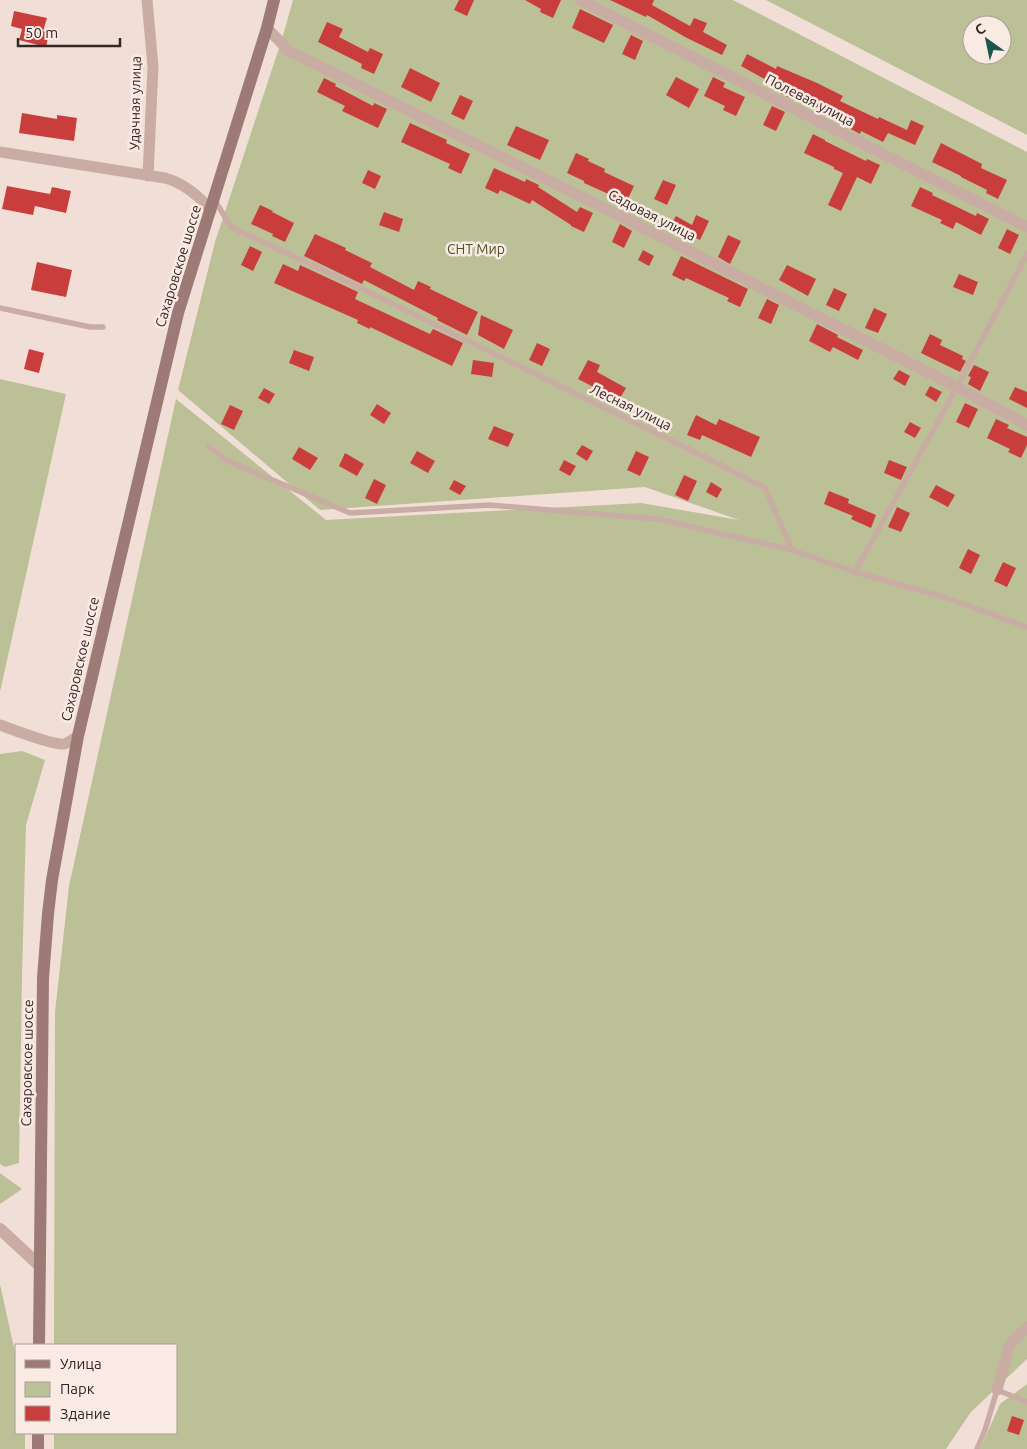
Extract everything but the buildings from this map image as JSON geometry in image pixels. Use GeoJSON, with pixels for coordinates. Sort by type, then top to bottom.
{"type":"FeatureCollection","features":[{"type":"Feature","properties":{"kind":"main road","name":"Сахаровское шоссе"},"geometry":{"type":"LineString","coordinates":[[39,1344],[43,978],[52,880],[78,736],[178,313],[268,28],[274,0]]}},
{"type":"Feature","properties":{"kind":"main road"},"geometry":{"type":"LineString","coordinates":[[38,1434],[38,1449]]}},
{"type":"Feature","properties":{"kind":"street","name":"Удачная улица"},"geometry":{"type":"LineString","coordinates":[[147,0],[153,68],[148,176]]}},
{"type":"Feature","properties":{"kind":"street","name":"Полевая улица"},"geometry":{"type":"LineString","coordinates":[[580,0],[1027,227]]}},
{"type":"Feature","properties":{"kind":"street","name":"Садовая улица"},"geometry":{"type":"LineString","coordinates":[[268,28],[289,51],[593,202],[1027,424]]}},
{"type":"Feature","properties":{"kind":"street"},"geometry":{"type":"LineString","coordinates":[[0,152],[173,181],[212,204]]}},
{"type":"Feature","properties":{"kind":"street"},"geometry":{"type":"LineString","coordinates":[[0,725],[54,743],[64,744],[78,736]]}},
{"type":"Feature","properties":{"kind":"street"},"geometry":{"type":"LineString","coordinates":[[0,1229],[40,1266]]}},
{"type":"Feature","properties":{"kind":"street"},"geometry":{"type":"LineString","coordinates":[[997,1390],[1010,1344],[1027,1327]]}},
{"type":"Feature","properties":{"kind":"lane","name":"Лесная улица"},"geometry":{"type":"LineString","coordinates":[[212,204],[231,227],[698,453],[765,488],[792,550]]}},
{"type":"Feature","properties":{"kind":"lane"},"geometry":{"type":"LineString","coordinates":[[855,572],[957,387],[1027,254]]}},
{"type":"Feature","properties":{"kind":"lane"},"geometry":{"type":"LineString","coordinates":[[0,308],[90,327],[102,327]]}},
{"type":"Feature","properties":{"kind":"lane"},"geometry":{"type":"LineString","coordinates":[[209,446],[228,461],[350,514],[490,505],[658,519],[792,550],[855,572],[947,598],[1027,627]]}},
{"type":"Feature","properties":{"kind":"lane"},"geometry":{"type":"LineString","coordinates":[[978,1449],[997,1390],[1027,1402]]}},
{"type":"Feature","properties":{"kind":"green space","name":"СНТ Мир"},"geometry":{"type":"Polygon","coordinates":[[[293,0],[733,0],[1027,152],[1027,1359],[971,1412],[946,1449],[54,1449],[54,1434],[178,1434],[178,1344],[54,1344],[55,1012],[69,886],[176,399],[326,520],[641,503],[739,520],[645,487],[320,510],[178,390],[215,242],[293,0]]]}},
{"type":"Feature","properties":{"kind":"green space"},"geometry":{"type":"Polygon","coordinates":[[[766,0],[1027,0],[1027,135],[766,0]]]}},
{"type":"Feature","properties":{"kind":"green space"},"geometry":{"type":"Polygon","coordinates":[[[0,379],[66,394],[0,692],[0,379]]]}},
{"type":"Feature","properties":{"kind":"green space"},"geometry":{"type":"Polygon","coordinates":[[[22,751],[45,760],[26,825],[19,1163],[5,1167],[0,1164],[0,754],[22,751]]]}},
{"type":"Feature","properties":{"kind":"green space"},"geometry":{"type":"Polygon","coordinates":[[[0,1173],[22,1189],[0,1204],[0,1173]]]}},
{"type":"Feature","properties":{"kind":"green space"},"geometry":{"type":"Polygon","coordinates":[[[0,1284],[15,1352],[15,1434],[25,1434],[25,1449],[0,1449],[0,1284]]]}},
{"type":"Feature","properties":{"kind":"green space"},"geometry":{"type":"Polygon","coordinates":[[[1027,1384],[1027,1449],[980,1449],[1000,1404],[1027,1384]]]}}]}
